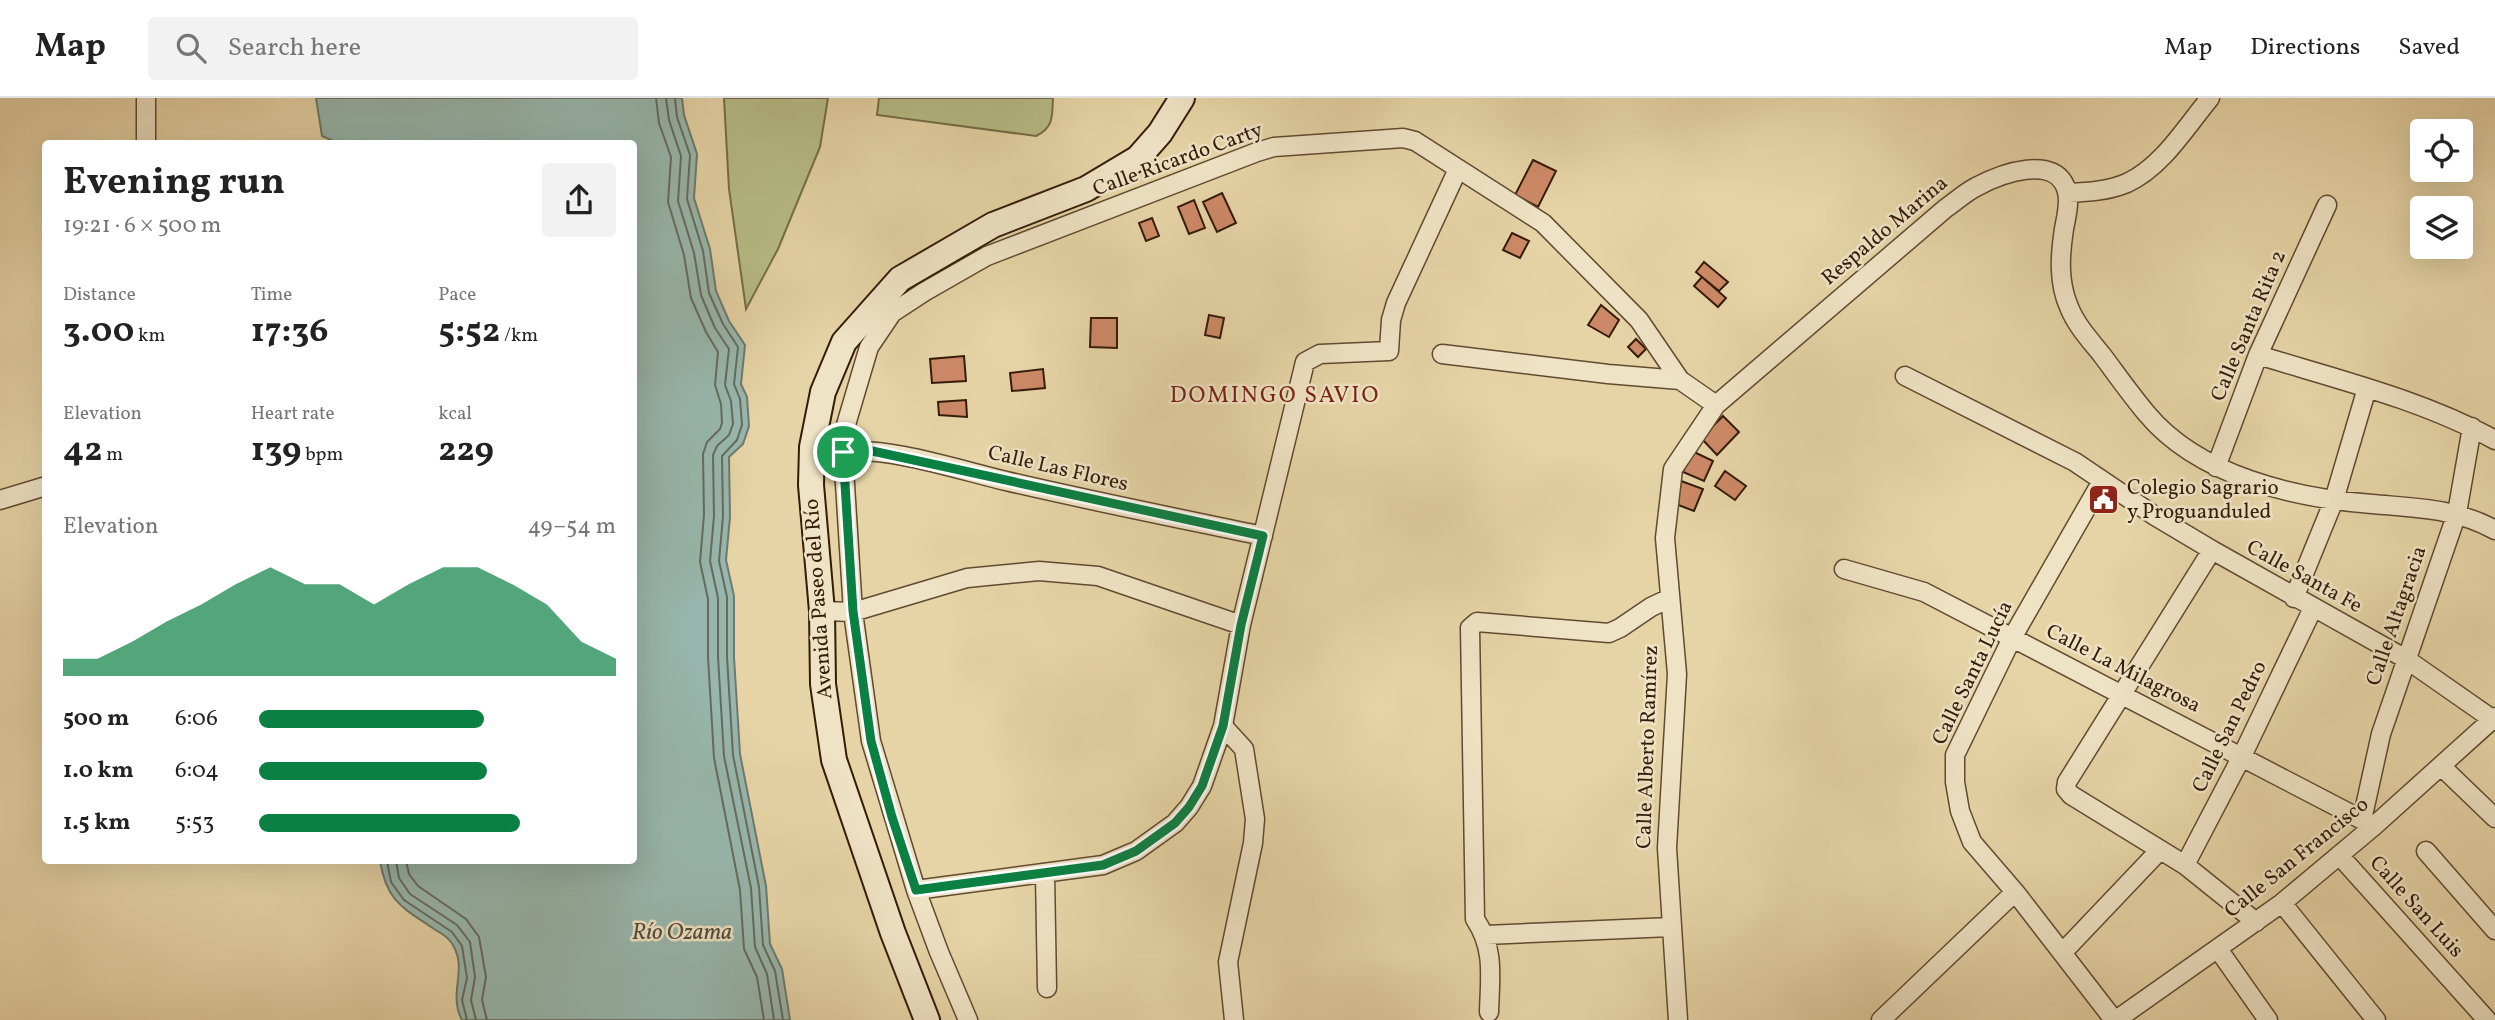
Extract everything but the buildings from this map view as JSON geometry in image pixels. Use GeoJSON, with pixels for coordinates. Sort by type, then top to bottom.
{"type":"FeatureCollection","features":[{"type":"Feature","properties":{"kind":"street"},"geometry":{"type":"LineString","coordinates":[[146,98],[146,140]]}},
{"type":"Feature","properties":{"kind":"street","name":"Avenida Paseo del Río"},"geometry":{"type":"LineString","coordinates":[[927,1020],[893,933],[834,760],[823,684],[822,611],[811,485],[812,447],[823,392],[844,342],[900,279],[993,225],[1086,189],[1138,158],[1160,133],[1182,98]]}},
{"type":"Feature","properties":{"kind":"street"},"geometry":{"type":"LineString","coordinates":[[2210,98],[2159,160],[2127,183],[2097,192],[2068,193],[2060,256],[2061,279],[2069,308],[2081,328],[2148,416],[2195,456],[2216,467],[2255,481],[2334,500],[2457,513],[2495,530]]}},
{"type":"Feature","properties":{"kind":"street","name":"Calle Ricardo Carty"},"geometry":{"type":"LineString","coordinates":[[843,452],[845,428],[869,348],[892,313],[987,256],[1157,189],[1274,147],[1403,138],[1415,141],[1543,223],[1639,320],[1680,380],[1716,405]]}},
{"type":"Feature","properties":{"kind":"street"},"geometry":{"type":"LineString","coordinates":[[916,890],[1103,865],[1136,851],[1175,823],[1189,807],[1202,786],[1223,726],[1241,625],[1305,362],[1320,354],[1388,351],[1391,320],[1396,303],[1458,169]]}},
{"type":"Feature","properties":{"kind":"street","name":"Respaldo Marina"},"geometry":{"type":"LineString","coordinates":[[1716,405],[1946,208],[1976,187],[2017,170],[2037,169],[2052,172],[2062,180],[2068,193]]}},
{"type":"Feature","properties":{"kind":"street","name":"Calle Santa Rita 2"},"geometry":{"type":"LineString","coordinates":[[2216,467],[2258,355],[2327,205]]}},
{"type":"Feature","properties":{"kind":"street"},"geometry":{"type":"LineString","coordinates":[[1442,354],[1680,380]]}},
{"type":"Feature","properties":{"kind":"street"},"geometry":{"type":"LineString","coordinates":[[2258,355],[2367,388],[2472,427],[2495,440]]}},
{"type":"Feature","properties":{"kind":"street","name":"Calle Santa Fe"},"geometry":{"type":"LineString","coordinates":[[1905,376],[2075,462],[2212,550],[2406,659],[2494,719]]}},
{"type":"Feature","properties":{"kind":"street"},"geometry":{"type":"LineString","coordinates":[[2294,598],[2334,500],[2367,388]]}},
{"type":"Feature","properties":{"kind":"street","name":"Calle Alberto Ramírez"},"geometry":{"type":"LineString","coordinates":[[1678,1020],[1667,848],[1677,674],[1665,537],[1673,468],[1716,405]]}},
{"type":"Feature","properties":{"kind":"street","name":"Calle Altagracia"},"geometry":{"type":"LineString","coordinates":[[2368,823],[2381,734],[2457,513],[2472,427]]}},
{"type":"Feature","properties":{"kind":"street","name":"Calle Las Flores"},"geometry":{"type":"LineString","coordinates":[[843,452],[863,449],[905,457],[1084,499],[1263,536]]}},
{"type":"Feature","properties":{"kind":"street","name":"Avenida Paseo del Río"},"geometry":{"type":"LineString","coordinates":[[843,452],[853,611],[871,741],[916,890],[968,1020]]}},
{"type":"Feature","properties":{"kind":"street","name":"Calle Santa Lucía"},"geometry":{"type":"LineString","coordinates":[[2102,481],[2012,638],[1955,755],[1955,782],[1960,811],[1972,842],[2015,892],[2115,1020]]}},
{"type":"Feature","properties":{"kind":"street"},"geometry":{"type":"LineString","coordinates":[[0,500],[42,487]]}},
{"type":"Feature","properties":{"kind":"street"},"geometry":{"type":"LineString","coordinates":[[2212,550],[2067,782],[2066,789],[2071,795],[2185,865],[2256,922]]}},
{"type":"Feature","properties":{"kind":"street","name":"Calle La Milagrosa"},"geometry":{"type":"LineString","coordinates":[[1844,569],[1924,592],[2368,823]]}},
{"type":"Feature","properties":{"kind":"street"},"geometry":{"type":"LineString","coordinates":[[822,611],[853,611],[967,578],[1040,571],[1098,576],[1241,625]]}},
{"type":"Feature","properties":{"kind":"street"},"geometry":{"type":"LineString","coordinates":[[1489,1012],[1491,962],[1486,935],[1475,919],[1470,628],[1477,622],[1609,633],[1670,598]]}},
{"type":"Feature","properties":{"kind":"street","name":"Calle San Pedro"},"geometry":{"type":"LineString","coordinates":[[2185,865],[2242,756],[2313,608]]}},
{"type":"Feature","properties":{"kind":"street","name":"Calle San Francisco"},"geometry":{"type":"LineString","coordinates":[[2115,1020],[2282,903],[2339,855],[2368,823],[2441,766],[2494,719]]}},
{"type":"Feature","properties":{"kind":"street"},"geometry":{"type":"LineString","coordinates":[[1223,726],[1244,749],[1255,819],[1254,842],[1228,962],[1234,1020]]}},
{"type":"Feature","properties":{"kind":"street"},"geometry":{"type":"LineString","coordinates":[[2441,766],[2495,818]]}},
{"type":"Feature","properties":{"kind":"street"},"geometry":{"type":"LineString","coordinates":[[2063,952],[2160,849]]}},
{"type":"Feature","properties":{"kind":"street"},"geometry":{"type":"LineString","coordinates":[[2426,851],[2495,930]]}},
{"type":"Feature","properties":{"kind":"street","name":"Calle San Luis"},"geometry":{"type":"LineString","coordinates":[[2339,855],[2487,1020]]}},
{"type":"Feature","properties":{"kind":"street"},"geometry":{"type":"LineString","coordinates":[[1045,874],[1047,988]]}},
{"type":"Feature","properties":{"kind":"street"},"geometry":{"type":"LineString","coordinates":[[1881,1020],[2015,892]]}},
{"type":"Feature","properties":{"kind":"street"},"geometry":{"type":"LineString","coordinates":[[2282,903],[2376,1020]]}},
{"type":"Feature","properties":{"kind":"street"},"geometry":{"type":"LineString","coordinates":[[1486,935],[1671,927]]}},
{"type":"Feature","properties":{"kind":"street"},"geometry":{"type":"LineString","coordinates":[[2218,948],[2268,1020]]}},
{"type":"Feature","properties":{"kind":"green space"},"geometry":{"type":"Polygon","coordinates":[[[724,98],[828,98],[820,147],[778,249],[746,309],[729,189],[724,98]]]}},
{"type":"Feature","properties":{"kind":"green space"},"geometry":{"type":"Polygon","coordinates":[[[879,98],[1053,98],[1049,125],[1036,136],[877,115],[879,98]]]}},
{"type":"Feature","properties":{"kind":"water","name":"Río Ozama"},"geometry":{"type":"Polygon","coordinates":[[[316,98],[682,98],[684,115],[697,154],[694,198],[710,249],[716,291],[729,321],[745,345],[741,384],[747,397],[749,426],[743,444],[729,457],[730,517],[726,560],[734,596],[734,657],[740,754],[766,886],[770,944],[782,969],[790,1020],[462,1020],[457,1001],[458,956],[452,944],[446,936],[405,909],[387,886],[381,864],[637,864],[637,140],[331,140],[322,136],[316,98]]]}},
{"type":"Feature","properties":{"kind":"place","name":"Colegio Sagrario y Proguanduled"},"geometry":{"type":"Point","coordinates":[2104,500]}},
{"type":"Feature","properties":{"kind":"district","name":"DOMINGO SAVIO"},"geometry":{"type":"Point","coordinates":[1275,396]}},
{"type":"Feature","properties":{"kind":"route"},"geometry":{"type":"LineString","coordinates":[[863,449],[905,457],[1084,499],[1263,536],[1241,625],[1223,726],[1202,786],[1175,823],[1136,851],[1103,865],[916,890],[871,741],[861,681],[853,611],[843,452],[863,449]]}}]}
